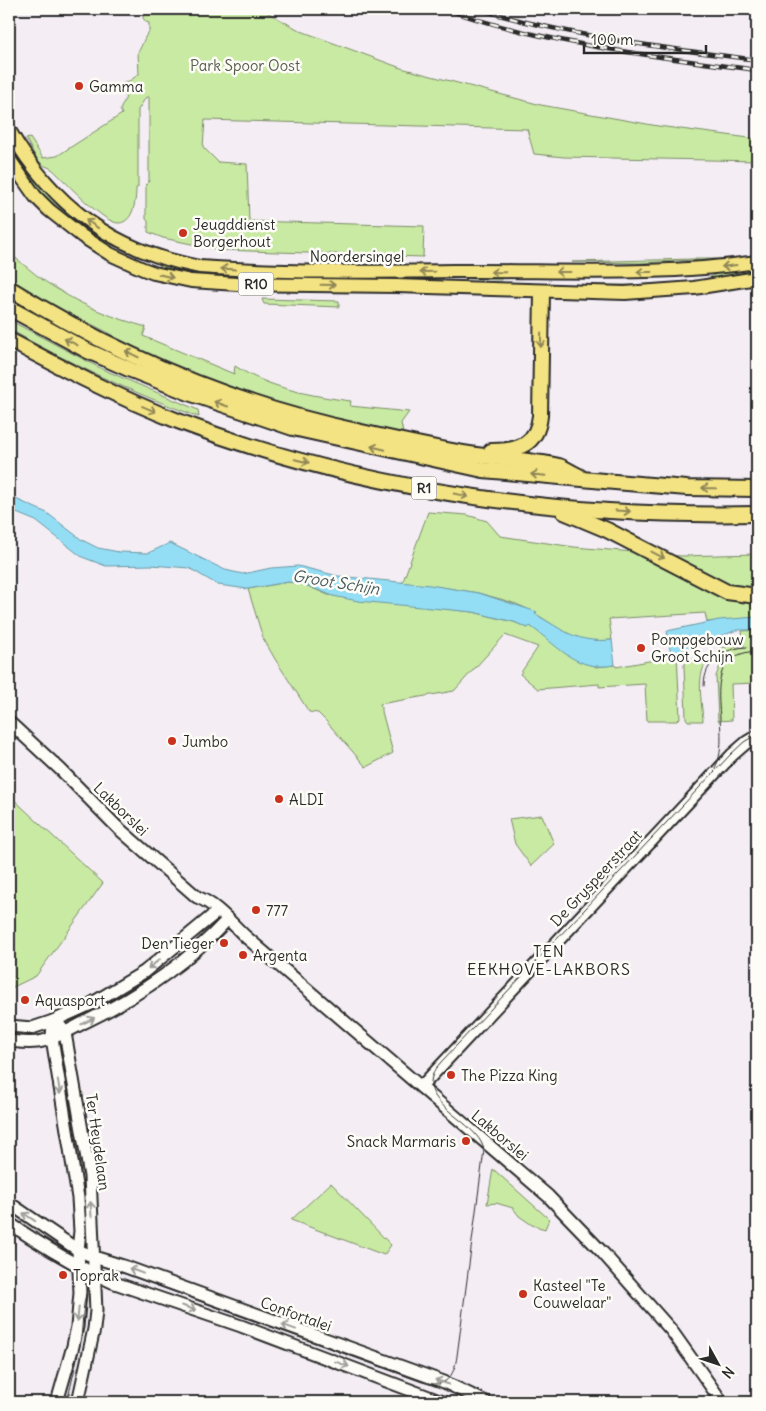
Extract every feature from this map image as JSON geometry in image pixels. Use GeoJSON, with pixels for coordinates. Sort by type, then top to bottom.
{"type":"FeatureCollection","features":[{"type":"Feature","properties":{"kind":"highway"},"geometry":{"type":"LineString","coordinates":[[9,288],[47,311],[93,335],[201,384],[245,400],[328,425],[446,450],[560,466],[586,480]]}},
{"type":"Feature","properties":{"kind":"highway"},"geometry":{"type":"LineString","coordinates":[[446,450],[506,451],[531,441],[536,433],[540,416],[542,292]]}},
{"type":"Feature","properties":{"kind":"highway","name":"R1"},"geometry":{"type":"LineString","coordinates":[[9,308],[88,351],[131,370],[189,393],[293,428],[483,470],[687,488],[757,489]]}},
{"type":"Feature","properties":{"kind":"highway","name":"R1"},"geometry":{"type":"LineString","coordinates":[[9,340],[104,390],[178,421],[285,457],[373,478],[469,497],[581,509],[702,515],[757,514]]}},
{"type":"Feature","properties":{"kind":"highway","name":"R1"},"geometry":{"type":"LineString","coordinates":[[550,506],[607,530],[727,592],[757,596]]}},
{"type":"Feature","properties":{"kind":"main road","name":"Noordersingel"},"geometry":{"type":"LineString","coordinates":[[9,130],[37,173],[71,208],[92,224],[123,243],[176,263],[200,267],[306,272],[652,272],[701,269],[757,262]]}},
{"type":"Feature","properties":{"kind":"main road","name":"Noordersingel"},"geometry":{"type":"LineString","coordinates":[[9,159],[35,196],[65,224],[104,250],[130,264],[154,273],[191,281],[237,284],[387,286],[625,294],[694,288],[757,278]]}},
{"type":"Feature","properties":{"kind":"main road"},"geometry":{"type":"LineString","coordinates":[[542,272],[542,292]]}},
{"type":"Feature","properties":{"kind":"street","name":"Lakborslei"},"geometry":{"type":"LineString","coordinates":[[9,722],[61,770],[117,827],[536,1186],[582,1230],[671,1330],[722,1402]]}},
{"type":"Feature","properties":{"kind":"street","name":"De Gryspeerstraat"},"geometry":{"type":"LineString","coordinates":[[421,1087],[742,745],[757,736]]}},
{"type":"Feature","properties":{"kind":"street"},"geometry":{"type":"LineString","coordinates":[[9,1026],[32,1028],[91,1004],[144,972],[216,913]]}},
{"type":"Feature","properties":{"kind":"street"},"geometry":{"type":"LineString","coordinates":[[9,1041],[31,1043],[52,1038],[134,996],[188,956],[226,922]]}},
{"type":"Feature","properties":{"kind":"street"},"geometry":{"type":"LineString","coordinates":[[195,931],[202,935],[205,940]]}},
{"type":"Feature","properties":{"kind":"street"},"geometry":{"type":"LineString","coordinates":[[55,1020],[65,1032]]}},
{"type":"Feature","properties":{"kind":"street","name":"Ter Heydelaan"},"geometry":{"type":"LineString","coordinates":[[55,1020],[52,1038],[78,1198],[80,1231],[78,1250],[80,1294],[77,1327],[57,1402]]}},
{"type":"Feature","properties":{"kind":"street","name":"Ter Heydelaan"},"geometry":{"type":"LineString","coordinates":[[65,1032],[90,1176],[96,1312],[78,1402]]}},
{"type":"Feature","properties":{"kind":"street"},"geometry":{"type":"LineString","coordinates":[[9,1203],[78,1250],[94,1257]]}},
{"type":"Feature","properties":{"kind":"street"},"geometry":{"type":"LineString","coordinates":[[9,1223],[94,1274]]}},
{"type":"Feature","properties":{"kind":"street","name":"Confortalei"},"geometry":{"type":"LineString","coordinates":[[94,1257],[444,1382],[486,1402]]}},
{"type":"Feature","properties":{"kind":"street","name":"Confortalei"},"geometry":{"type":"LineString","coordinates":[[94,1274],[240,1326],[442,1402]]}},
{"type":"Feature","properties":{"kind":"green space","name":"Park Spoor Oost"},"geometry":{"type":"Polygon","coordinates":[[[144,9],[261,9],[301,31],[401,68],[541,105],[658,126],[757,139],[757,161],[564,157],[534,154],[527,129],[205,120],[203,147],[218,162],[247,164],[249,221],[424,226],[423,257],[220,250],[163,238],[148,232],[148,221],[146,219],[146,185],[149,181],[149,97],[146,97],[138,110],[138,187],[136,188],[131,214],[124,222],[112,221],[95,210],[51,168],[40,163],[26,139],[30,138],[43,158],[57,156],[122,114],[120,110],[126,97],[116,90],[117,86],[139,74],[138,52],[149,32],[149,23],[143,18],[144,9]]]}},
{"type":"Feature","properties":{"kind":"green space"},"geometry":{"type":"Polygon","coordinates":[[[9,141],[103,238],[120,248],[104,241],[80,225],[40,193],[16,162],[12,155],[9,141]]]}},
{"type":"Feature","properties":{"kind":"green space"},"geometry":{"type":"Polygon","coordinates":[[[9,255],[13,256],[45,282],[89,307],[146,327],[143,336],[234,374],[235,366],[262,380],[291,390],[351,401],[350,406],[409,412],[401,423],[403,433],[287,407],[230,389],[158,361],[112,339],[113,335],[89,323],[73,319],[9,282],[9,255]]]}},
{"type":"Feature","properties":{"kind":"green space"},"geometry":{"type":"Polygon","coordinates":[[[726,259],[727,262],[711,263],[693,260],[640,263],[572,262],[726,259]]]}},
{"type":"Feature","properties":{"kind":"green space"},"geometry":{"type":"Polygon","coordinates":[[[160,264],[202,273],[242,275],[365,278],[501,277],[501,280],[445,278],[427,281],[201,277],[159,268],[160,264]]]}},
{"type":"Feature","properties":{"kind":"green space"},"geometry":{"type":"Polygon","coordinates":[[[757,268],[757,272],[706,281],[648,287],[566,285],[630,285],[688,282],[706,279],[718,273],[757,268]]]}},
{"type":"Feature","properties":{"kind":"green space"},"geometry":{"type":"Polygon","coordinates":[[[262,299],[339,301],[339,307],[264,304],[262,299]]]}},
{"type":"Feature","properties":{"kind":"green space"},"geometry":{"type":"Polygon","coordinates":[[[9,320],[102,369],[198,410],[199,417],[126,388],[55,354],[9,329],[9,320]]]}},
{"type":"Feature","properties":{"kind":"green space"},"geometry":{"type":"Polygon","coordinates":[[[428,512],[467,515],[487,521],[500,536],[574,547],[681,556],[757,554],[757,618],[707,622],[705,613],[609,619],[612,640],[590,641],[569,635],[524,607],[502,599],[460,590],[402,584],[428,512]]]}},
{"type":"Feature","properties":{"kind":"green space"},"geometry":{"type":"Polygon","coordinates":[[[288,582],[303,584],[328,595],[473,612],[514,622],[528,628],[530,626],[596,667],[615,665],[616,667],[671,657],[671,655],[677,653],[680,718],[677,721],[647,721],[645,684],[599,687],[599,684],[538,689],[520,674],[538,647],[505,635],[454,691],[380,704],[393,753],[366,767],[318,713],[309,712],[263,638],[248,589],[288,582]]]}},
{"type":"Feature","properties":{"kind":"green space"},"geometry":{"type":"Polygon","coordinates":[[[757,630],[757,683],[731,684],[732,720],[718,721],[716,676],[720,666],[719,649],[735,644],[736,647],[744,647],[742,631],[757,630]]]}},
{"type":"Feature","properties":{"kind":"green space"},"geometry":{"type":"Polygon","coordinates":[[[708,654],[709,658],[702,672],[701,680],[703,721],[688,721],[686,718],[684,665],[688,661],[708,654]]]}},
{"type":"Feature","properties":{"kind":"green space"},"geometry":{"type":"Polygon","coordinates":[[[9,795],[103,883],[36,976],[9,989],[9,795]]]}},
{"type":"Feature","properties":{"kind":"green space"},"geometry":{"type":"Polygon","coordinates":[[[542,815],[554,844],[531,866],[515,844],[509,819],[542,815]]]}},
{"type":"Feature","properties":{"kind":"green space"},"geometry":{"type":"Polygon","coordinates":[[[493,1169],[549,1219],[545,1229],[532,1225],[519,1216],[513,1208],[496,1203],[487,1204],[493,1169]]]}},
{"type":"Feature","properties":{"kind":"green space"},"geometry":{"type":"Polygon","coordinates":[[[331,1183],[391,1245],[384,1255],[291,1220],[331,1183]]]}},
{"type":"Feature","properties":{"kind":"water","name":"Groot Schijn"},"geometry":{"type":"Polygon","coordinates":[[[9,496],[47,513],[82,540],[98,548],[119,552],[148,553],[170,543],[225,570],[243,574],[271,568],[298,566],[338,576],[430,585],[479,593],[537,612],[535,614],[580,638],[612,640],[615,665],[589,665],[578,661],[530,626],[528,628],[514,622],[473,612],[358,601],[333,596],[303,584],[288,582],[248,589],[218,585],[189,568],[151,565],[106,566],[82,557],[36,521],[9,510],[9,496]]]}},
{"type":"Feature","properties":{"kind":"water"},"geometry":{"type":"Polygon","coordinates":[[[757,617],[757,630],[737,630],[671,655],[667,631],[719,620],[757,617]]]}},
{"type":"Feature","properties":{"kind":"tram line"},"geometry":{"type":"LineString","coordinates":[[704,686],[707,669],[717,658],[731,650],[747,647]]}},
{"type":"Feature","properties":{"kind":"tram line"},"geometry":{"type":"LineString","coordinates":[[715,768],[720,752],[720,680],[725,666],[737,656],[757,651]]}},
{"type":"Feature","properties":{"kind":"tram line"},"geometry":{"type":"LineString","coordinates":[[67,1402],[81,1339],[86,1294],[94,1278],[107,1272],[125,1274],[422,1382],[437,1384],[447,1380],[454,1370],[456,1363],[484,1150],[479,1138],[437,1099],[432,1088],[432,1076],[441,1062],[731,754],[744,742],[757,734]]}},
{"type":"Feature","properties":{"kind":"railway"},"geometry":{"type":"LineString","coordinates":[[445,9],[483,21],[560,40],[639,54],[757,70]]}},
{"type":"Feature","properties":{"kind":"railway"},"geometry":{"type":"LineString","coordinates":[[479,9],[513,19],[582,34],[652,46],[757,60]]}},
{"type":"Feature","properties":{"kind":"place","name":"Gamma"},"geometry":{"type":"Point","coordinates":[79,86]}},
{"type":"Feature","properties":{"kind":"place","name":"Jeugddienst Borgerhout"},"geometry":{"type":"Point","coordinates":[183,233]}},
{"type":"Feature","properties":{"kind":"place","name":"Pompgebouw Groot Schijn"},"geometry":{"type":"Point","coordinates":[641,648]}},
{"type":"Feature","properties":{"kind":"place","name":"Jumbo"},"geometry":{"type":"Point","coordinates":[172,741]}},
{"type":"Feature","properties":{"kind":"place","name":"ALDI"},"geometry":{"type":"Point","coordinates":[279,799]}},
{"type":"Feature","properties":{"kind":"place","name":"777"},"geometry":{"type":"Point","coordinates":[256,910]}},
{"type":"Feature","properties":{"kind":"place","name":"Den Tieger"},"geometry":{"type":"Point","coordinates":[224,943]}},
{"type":"Feature","properties":{"kind":"place","name":"Argenta"},"geometry":{"type":"Point","coordinates":[243,955]}},
{"type":"Feature","properties":{"kind":"place","name":"Aquasport"},"geometry":{"type":"Point","coordinates":[25,1000]}},
{"type":"Feature","properties":{"kind":"place","name":"The Pizza King"},"geometry":{"type":"Point","coordinates":[451,1075]}},
{"type":"Feature","properties":{"kind":"place","name":"Snack Marmaris"},"geometry":{"type":"Point","coordinates":[466,1141]}},
{"type":"Feature","properties":{"kind":"place","name":"Toprak"},"geometry":{"type":"Point","coordinates":[63,1275]}},
{"type":"Feature","properties":{"kind":"place","name":"Kasteel \"Te Couwelaar\""},"geometry":{"type":"Point","coordinates":[523,1294]}},
{"type":"Feature","properties":{"kind":"district","name":"TEN EEKHOVE-LAKBORS"},"geometry":{"type":"Point","coordinates":[549,960]}}]}
